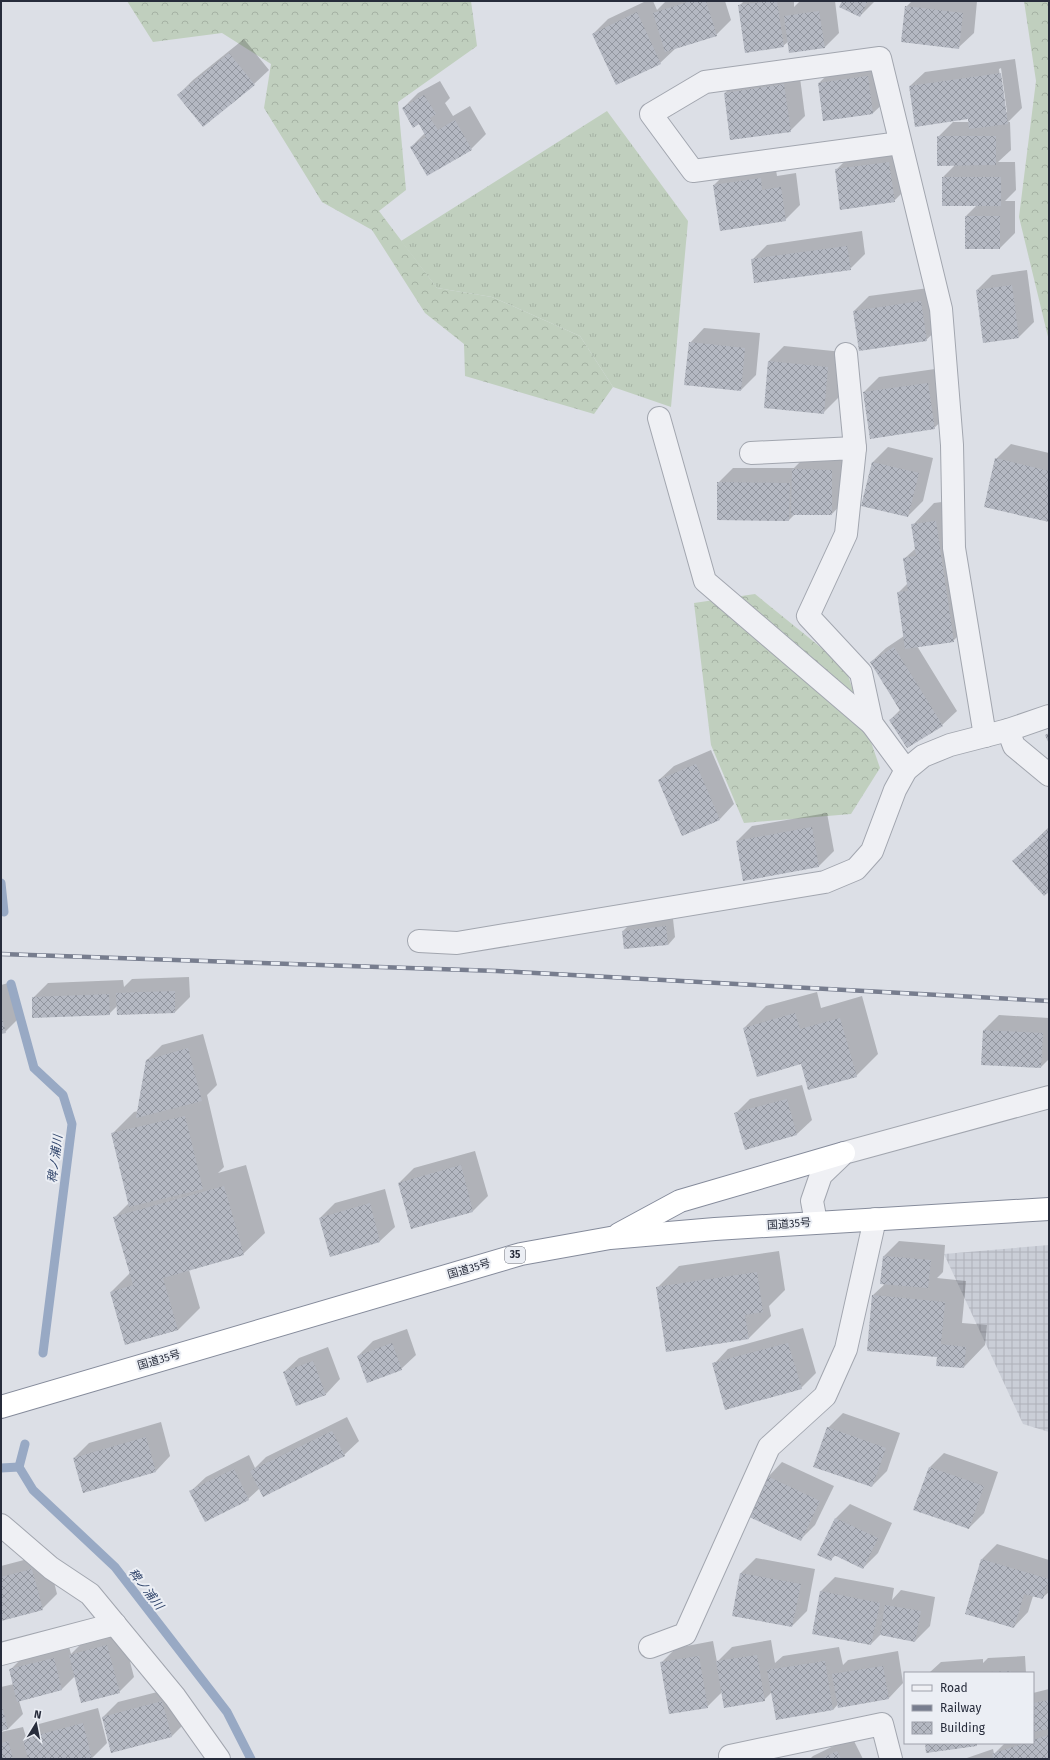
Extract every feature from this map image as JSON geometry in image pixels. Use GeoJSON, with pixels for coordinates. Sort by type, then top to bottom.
{"type":"FeatureCollection","features":[{"type":"Feature","properties":{"kind":"highway"},"geometry":{"type":"LineString","coordinates":[[610,1238],[680,1201],[844,1153]]}},
{"type":"Feature","properties":{"kind":"highway","name":"国道35号"},"geometry":{"type":"LineString","coordinates":[[1,1407],[521,1254],[610,1238],[715,1229],[816,1222],[1049,1210]]}},
{"type":"Feature","properties":{"kind":"street"},"geometry":{"type":"LineString","coordinates":[[900,143],[693,171],[651,114],[705,82],[880,58],[941,309],[952,445],[954,548],[985,736]]}},
{"type":"Feature","properties":{"kind":"street"},"geometry":{"type":"LineString","coordinates":[[846,354],[855,448],[846,534],[808,616],[860,673],[872,724]]}},
{"type":"Feature","properties":{"kind":"street"},"geometry":{"type":"LineString","coordinates":[[659,418],[705,581],[872,724],[906,770]]}},
{"type":"Feature","properties":{"kind":"street"},"geometry":{"type":"LineString","coordinates":[[752,453],[855,448]]}},
{"type":"Feature","properties":{"kind":"street"},"geometry":{"type":"LineString","coordinates":[[419,941],[457,943],[825,882],[856,869],[872,851],[895,790],[906,770],[923,756],[950,744],[1008,730],[1049,716]]}},
{"type":"Feature","properties":{"kind":"street"},"geometry":{"type":"LineString","coordinates":[[1008,730],[1014,746],[1049,775]]}},
{"type":"Feature","properties":{"kind":"street"},"geometry":{"type":"LineString","coordinates":[[816,1222],[812,1201],[821,1175],[844,1153],[1049,1097]]}},
{"type":"Feature","properties":{"kind":"street"},"geometry":{"type":"LineString","coordinates":[[650,1647],[685,1634],[769,1448],[825,1396],[846,1349],[875,1219]]}},
{"type":"Feature","properties":{"kind":"street"},"geometry":{"type":"LineString","coordinates":[[1,1525],[51,1568],[90,1594],[175,1697],[219,1759]]}},
{"type":"Feature","properties":{"kind":"street"},"geometry":{"type":"LineString","coordinates":[[1,1654],[115,1624]]}},
{"type":"Feature","properties":{"kind":"street"},"geometry":{"type":"LineString","coordinates":[[730,1756],[882,1724],[891,1759]]}},
{"type":"Feature","properties":{"kind":"shaded area"},"geometry":{"type":"Polygon","coordinates":[[[1049,1245],[1049,1432],[1023,1424],[944,1254],[1049,1245]]]}},
{"type":"Feature","properties":{"kind":"green space"},"geometry":{"type":"Polygon","coordinates":[[[127,1],[471,1],[477,46],[398,102],[406,190],[379,211],[437,288],[492,297],[580,336],[613,387],[594,414],[465,376],[464,344],[425,313],[372,230],[322,202],[264,108],[271,64],[222,33],[153,42],[127,1]]]}},
{"type":"Feature","properties":{"kind":"green space"},"geometry":{"type":"Polygon","coordinates":[[[1024,1],[1049,1],[1049,341],[1019,217],[1036,81],[1024,1]]]}},
{"type":"Feature","properties":{"kind":"green space"},"geometry":{"type":"Polygon","coordinates":[[[607,111],[688,221],[671,407],[613,387],[580,336],[492,297],[437,288],[401,241],[607,111]]]}},
{"type":"Feature","properties":{"kind":"green space"},"geometry":{"type":"Polygon","coordinates":[[[755,594],[845,667],[880,768],[851,814],[744,823],[711,745],[694,603],[755,594]]]}},
{"type":"Feature","properties":{"kind":"building"},"geometry":{"type":"Polygon","coordinates":[[[691,1],[706,1],[717,36],[665,52],[653,13],[691,1]]]}},
{"type":"Feature","properties":{"kind":"building"},"geometry":{"type":"Polygon","coordinates":[[[777,1],[784,47],[745,53],[738,5],[777,1]]]}},
{"type":"Feature","properties":{"kind":"building"},"geometry":{"type":"Polygon","coordinates":[[[842,1],[868,1],[860,17],[839,7],[842,1]]]}},
{"type":"Feature","properties":{"kind":"building"},"geometry":{"type":"Polygon","coordinates":[[[905,6],[963,13],[959,49],[901,42],[905,6]]]}},
{"type":"Feature","properties":{"kind":"building"},"geometry":{"type":"Polygon","coordinates":[[[819,11],[825,48],[789,53],[784,16],[819,11]]]}},
{"type":"Feature","properties":{"kind":"building"},"geometry":{"type":"Polygon","coordinates":[[[637,12],[661,64],[616,85],[592,34],[637,12]]]}},
{"type":"Feature","properties":{"kind":"building"},"geometry":{"type":"Polygon","coordinates":[[[229,53],[255,85],[203,127],[177,95],[229,53]]]}},
{"type":"Feature","properties":{"kind":"building"},"geometry":{"type":"Polygon","coordinates":[[[1001,73],[1008,124],[969,129],[968,119],[915,127],[909,86],[1001,73]]]}},
{"type":"Feature","properties":{"kind":"building"},"geometry":{"type":"Polygon","coordinates":[[[868,76],[873,114],[823,121],[818,83],[868,76]]]}},
{"type":"Feature","properties":{"kind":"building"},"geometry":{"type":"Polygon","coordinates":[[[784,84],[791,132],[730,140],[724,93],[784,84]]]}},
{"type":"Feature","properties":{"kind":"building"},"geometry":{"type":"Polygon","coordinates":[[[424,95],[436,114],[430,118],[438,130],[455,120],[472,150],[427,176],[410,147],[426,137],[419,124],[413,128],[402,108],[424,95]]]}},
{"type":"Feature","properties":{"kind":"building"},"geometry":{"type":"Polygon","coordinates":[[[937,136],[996,136],[996,165],[937,166],[937,136]]]}},
{"type":"Feature","properties":{"kind":"building"},"geometry":{"type":"Polygon","coordinates":[[[889,162],[895,202],[840,210],[835,169],[889,162]]]}},
{"type":"Feature","properties":{"kind":"building"},"geometry":{"type":"Polygon","coordinates":[[[942,177],[1001,177],[1001,206],[942,206],[942,177]]]}},
{"type":"Feature","properties":{"kind":"building"},"geometry":{"type":"Polygon","coordinates":[[[761,178],[762,190],[781,187],[786,221],[720,231],[713,185],[761,178]]]}},
{"type":"Feature","properties":{"kind":"building"},"geometry":{"type":"Polygon","coordinates":[[[965,216],[1000,216],[1000,249],[965,249],[965,216]]]}},
{"type":"Feature","properties":{"kind":"building"},"geometry":{"type":"Polygon","coordinates":[[[847,246],[851,270],[754,283],[751,259],[847,246]]]}},
{"type":"Feature","properties":{"kind":"building"},"geometry":{"type":"Polygon","coordinates":[[[1012,285],[1019,338],[983,343],[976,290],[1012,285]]]}},
{"type":"Feature","properties":{"kind":"building"},"geometry":{"type":"Polygon","coordinates":[[[921,301],[927,341],[859,351],[853,311],[921,301]]]}},
{"type":"Feature","properties":{"kind":"building"},"geometry":{"type":"Polygon","coordinates":[[[689,342],[745,348],[741,391],[684,385],[689,342]]]}},
{"type":"Feature","properties":{"kind":"building"},"geometry":{"type":"Polygon","coordinates":[[[768,361],[828,367],[824,414],[764,408],[768,361]]]}},
{"type":"Feature","properties":{"kind":"building"},"geometry":{"type":"Polygon","coordinates":[[[928,383],[935,429],[870,439],[863,392],[928,383]]]}},
{"type":"Feature","properties":{"kind":"building"},"geometry":{"type":"Polygon","coordinates":[[[995,458],[1049,471],[1049,522],[984,507],[995,458]]]}},
{"type":"Feature","properties":{"kind":"building"},"geometry":{"type":"Polygon","coordinates":[[[872,462],[919,473],[908,517],[861,506],[872,462]]]}},
{"type":"Feature","properties":{"kind":"building"},"geometry":{"type":"Polygon","coordinates":[[[792,469],[832,470],[832,515],[791,515],[792,469]]]}},
{"type":"Feature","properties":{"kind":"building"},"geometry":{"type":"Polygon","coordinates":[[[717,482],[790,483],[789,521],[717,520],[717,482]]]}},
{"type":"Feature","properties":{"kind":"building"},"geometry":{"type":"Polygon","coordinates":[[[936,521],[954,642],[905,649],[897,592],[908,591],[903,558],[916,556],[911,524],[936,521]]]}},
{"type":"Feature","properties":{"kind":"building"},"geometry":{"type":"Polygon","coordinates":[[[894,647],[943,726],[907,748],[889,720],[901,712],[870,662],[894,647]]]}},
{"type":"Feature","properties":{"kind":"building"},"geometry":{"type":"Polygon","coordinates":[[[1049,733],[1049,744],[1045,735],[1049,733]]]}},
{"type":"Feature","properties":{"kind":"building"},"geometry":{"type":"Polygon","coordinates":[[[696,764],[720,820],[682,836],[658,780],[696,764]]]}},
{"type":"Feature","properties":{"kind":"building"},"geometry":{"type":"Polygon","coordinates":[[[812,827],[819,867],[743,881],[736,841],[812,827]]]}},
{"type":"Feature","properties":{"kind":"building"},"geometry":{"type":"Polygon","coordinates":[[[1049,828],[1049,892],[1044,896],[1012,861],[1049,828]]]}},
{"type":"Feature","properties":{"kind":"building"},"geometry":{"type":"Polygon","coordinates":[[[666,926],[668,945],[624,949],[622,931],[666,926]]]}},
{"type":"Feature","properties":{"kind":"building"},"geometry":{"type":"Polygon","coordinates":[[[175,991],[175,1013],[117,1015],[116,993],[175,991]]]}},
{"type":"Feature","properties":{"kind":"building"},"geometry":{"type":"Polygon","coordinates":[[[109,994],[110,1015],[32,1018],[32,997],[109,994]]]}},
{"type":"Feature","properties":{"kind":"building"},"geometry":{"type":"Polygon","coordinates":[[[795,1013],[800,1029],[840,1018],[857,1077],[808,1090],[801,1064],[757,1077],[743,1028],[795,1013]]]}},
{"type":"Feature","properties":{"kind":"building"},"geometry":{"type":"Polygon","coordinates":[[[1,1015],[6,1033],[1,1034],[1,1015]]]}},
{"type":"Feature","properties":{"kind":"building"},"geometry":{"type":"Polygon","coordinates":[[[983,1030],[1043,1033],[1041,1068],[981,1065],[983,1030]]]}},
{"type":"Feature","properties":{"kind":"building"},"geometry":{"type":"Polygon","coordinates":[[[188,1048],[202,1101],[136,1118],[146,1060],[188,1048]]]}},
{"type":"Feature","properties":{"kind":"building"},"geometry":{"type":"Polygon","coordinates":[[[787,1099],[797,1135],[745,1150],[734,1113],[787,1099]]]}},
{"type":"Feature","properties":{"kind":"building"},"geometry":{"type":"Polygon","coordinates":[[[185,1116],[203,1189],[129,1207],[111,1133],[185,1116]]]}},
{"type":"Feature","properties":{"kind":"building"},"geometry":{"type":"Polygon","coordinates":[[[461,1165],[473,1212],[411,1229],[398,1183],[461,1165]]]}},
{"type":"Feature","properties":{"kind":"building"},"geometry":{"type":"Polygon","coordinates":[[[224,1186],[244,1255],[163,1278],[178,1330],[125,1345],[110,1292],[133,1285],[113,1217],[224,1186]]]}},
{"type":"Feature","properties":{"kind":"building"},"geometry":{"type":"Polygon","coordinates":[[[370,1203],[380,1242],[330,1257],[319,1218],[370,1203]]]}},
{"type":"Feature","properties":{"kind":"building"},"geometry":{"type":"Polygon","coordinates":[[[883,1256],[931,1260],[928,1288],[880,1284],[883,1256]]]}},
{"type":"Feature","properties":{"kind":"building"},"geometry":{"type":"Polygon","coordinates":[[[757,1272],[763,1312],[745,1315],[749,1339],[666,1352],[656,1287],[757,1272]]]}},
{"type":"Feature","properties":{"kind":"building"},"geometry":{"type":"Polygon","coordinates":[[[872,1295],[945,1302],[941,1344],[966,1347],[964,1368],[936,1366],[937,1357],[867,1351],[872,1295]]]}},
{"type":"Feature","properties":{"kind":"building"},"geometry":{"type":"Polygon","coordinates":[[[392,1343],[402,1370],[367,1383],[357,1356],[392,1343]]]}},
{"type":"Feature","properties":{"kind":"building"},"geometry":{"type":"Polygon","coordinates":[[[788,1343],[802,1389],[725,1410],[712,1363],[788,1343]]]}},
{"type":"Feature","properties":{"kind":"building"},"geometry":{"type":"Polygon","coordinates":[[[313,1361],[326,1395],[296,1406],[283,1372],[313,1361]]]}},
{"type":"Feature","properties":{"kind":"building"},"geometry":{"type":"Polygon","coordinates":[[[827,1427],[886,1448],[872,1487],[813,1467],[827,1427]]]}},
{"type":"Feature","properties":{"kind":"building"},"geometry":{"type":"Polygon","coordinates":[[[332,1431],[345,1456],[263,1497],[250,1471],[332,1431]]]}},
{"type":"Feature","properties":{"kind":"building"},"geometry":{"type":"Polygon","coordinates":[[[146,1437],[156,1472],[83,1493],[73,1458],[146,1437]]]}},
{"type":"Feature","properties":{"kind":"building"},"geometry":{"type":"Polygon","coordinates":[[[929,1467],[984,1486],[969,1529],[913,1510],[929,1467]]]}},
{"type":"Feature","properties":{"kind":"building"},"geometry":{"type":"Polygon","coordinates":[[[234,1469],[249,1500],[205,1522],[189,1491],[234,1469]]]}},
{"type":"Feature","properties":{"kind":"building"},"geometry":{"type":"Polygon","coordinates":[[[767,1476],[820,1501],[801,1541],[747,1516],[767,1476]]]}},
{"type":"Feature","properties":{"kind":"building"},"geometry":{"type":"Polygon","coordinates":[[[835,1518],[878,1538],[863,1569],[834,1555],[831,1561],[817,1555],[835,1518]]]}},
{"type":"Feature","properties":{"kind":"building"},"geometry":{"type":"Polygon","coordinates":[[[981,1559],[1049,1579],[1043,1599],[1024,1594],[1014,1628],[965,1614],[981,1559]]]}},
{"type":"Feature","properties":{"kind":"building"},"geometry":{"type":"Polygon","coordinates":[[[32,1569],[43,1610],[1,1621],[1,1577],[32,1569]]]}},
{"type":"Feature","properties":{"kind":"building"},"geometry":{"type":"Polygon","coordinates":[[[740,1573],[801,1584],[792,1627],[732,1616],[740,1573]]]}},
{"type":"Feature","properties":{"kind":"building"},"geometry":{"type":"Polygon","coordinates":[[[820,1591],[880,1603],[871,1645],[812,1634],[820,1591]]]}},
{"type":"Feature","properties":{"kind":"building"},"geometry":{"type":"Polygon","coordinates":[[[885,1605],[921,1611],[915,1642],[880,1635],[885,1605]]]}},
{"type":"Feature","properties":{"kind":"building"},"geometry":{"type":"Polygon","coordinates":[[[107,1645],[120,1693],[81,1703],[69,1655],[107,1645]]]}},
{"type":"Feature","properties":{"kind":"building"},"geometry":{"type":"Polygon","coordinates":[[[757,1655],[765,1701],[724,1708],[716,1661],[757,1655]]]}},
{"type":"Feature","properties":{"kind":"building"},"geometry":{"type":"Polygon","coordinates":[[[699,1656],[708,1708],[669,1714],[660,1662],[699,1656]]]}},
{"type":"Feature","properties":{"kind":"building"},"geometry":{"type":"Polygon","coordinates":[[[54,1658],[62,1690],[17,1702],[9,1669],[54,1658]]]}},
{"type":"Feature","properties":{"kind":"building"},"geometry":{"type":"Polygon","coordinates":[[[825,1661],[833,1710],[776,1720],[767,1670],[825,1661]]]}},
{"type":"Feature","properties":{"kind":"building"},"geometry":{"type":"Polygon","coordinates":[[[883,1666],[889,1699],[838,1708],[832,1674],[883,1666]]]}},
{"type":"Feature","properties":{"kind":"building"},"geometry":{"type":"Polygon","coordinates":[[[1011,1671],[1011,1672],[990,1672],[1011,1671]]]}},
{"type":"Feature","properties":{"kind":"building"},"geometry":{"type":"Polygon","coordinates":[[[1049,1700],[1049,1729],[1034,1732],[1034,1703],[1049,1700]]]}},
{"type":"Feature","properties":{"kind":"building"},"geometry":{"type":"Polygon","coordinates":[[[162,1701],[172,1737],[111,1753],[102,1717],[162,1701]]]}},
{"type":"Feature","properties":{"kind":"building"},"geometry":{"type":"Polygon","coordinates":[[[1,1703],[8,1729],[1,1731],[1,1703]]]}},
{"type":"Feature","properties":{"kind":"building"},"geometry":{"type":"Polygon","coordinates":[[[83,1723],[92,1759],[28,1759],[23,1739],[83,1723]]]}},
{"type":"Feature","properties":{"kind":"building"},"geometry":{"type":"Polygon","coordinates":[[[1049,1735],[1049,1759],[994,1759],[992,1754],[1022,1744],[1034,1744],[1034,1740],[1049,1735]]]}},
{"type":"Feature","properties":{"kind":"building"},"geometry":{"type":"Polygon","coordinates":[[[8,1741],[13,1759],[1,1759],[1,1743],[8,1741]]]}},
{"type":"Feature","properties":{"kind":"building"},"geometry":{"type":"Polygon","coordinates":[[[925,1744],[977,1744],[977,1746],[926,1753],[925,1744]]]}},
{"type":"Feature","properties":{"kind":"building"},"geometry":{"type":"Polygon","coordinates":[[[837,1751],[841,1759],[821,1759],[837,1751]]]}},
{"type":"Feature","properties":{"kind":"waterway","name":"稗ノ浦川"},"geometry":{"type":"LineString","coordinates":[[1,883],[4,912]]}},
{"type":"Feature","properties":{"kind":"waterway","name":"稗ノ浦川"},"geometry":{"type":"LineString","coordinates":[[11,984],[34,1068],[63,1095],[72,1124],[43,1353]]}},
{"type":"Feature","properties":{"kind":"waterway","name":"稗ノ浦川"},"geometry":{"type":"LineString","coordinates":[[25,1444],[19,1467],[33,1490],[115,1567],[227,1712],[251,1759]]}},
{"type":"Feature","properties":{"kind":"waterway"},"geometry":{"type":"LineString","coordinates":[[1,1468],[19,1467]]}},
{"type":"Feature","properties":{"kind":"railway"},"geometry":{"type":"LineString","coordinates":[[1,954],[497,971],[1049,1001]]}}]}
